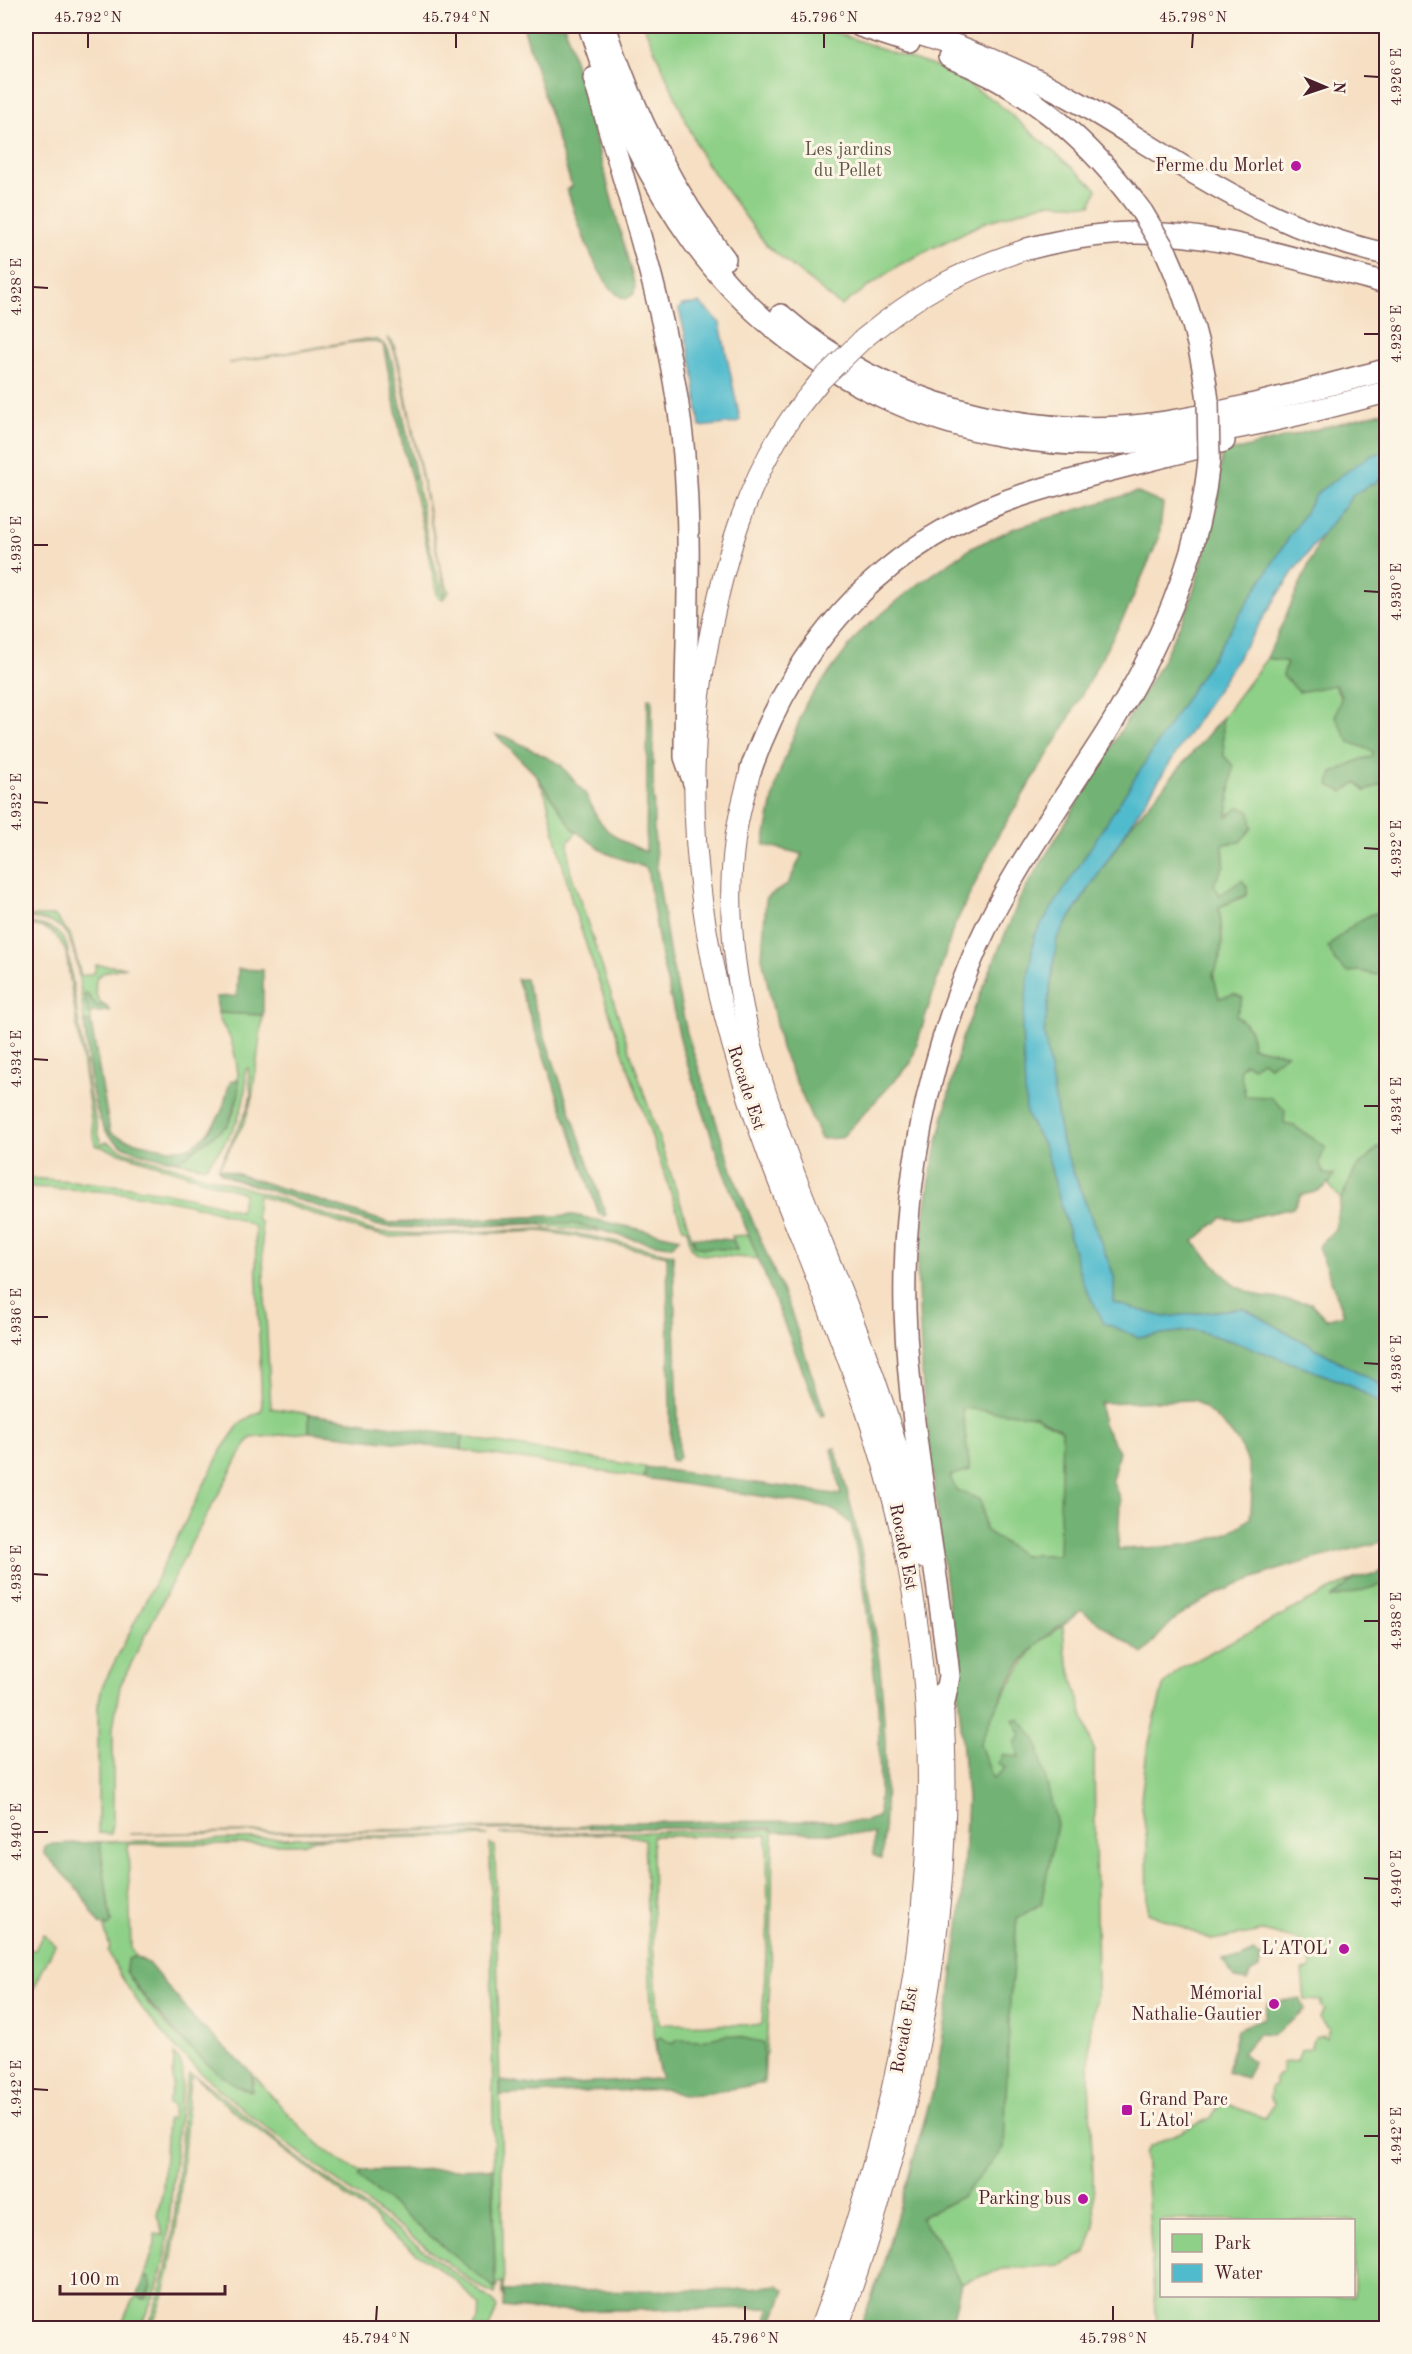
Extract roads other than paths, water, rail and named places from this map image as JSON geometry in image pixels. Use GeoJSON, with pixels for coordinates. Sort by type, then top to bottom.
{"type":"FeatureCollection","features":[{"type":"Feature","properties":{"kind":"highway"},"geometry":{"type":"LineString","coordinates":[[860,26],[921,40],[1020,72],[1072,99],[1182,168],[1255,210],[1334,241],[1386,254]]}},
{"type":"Feature","properties":{"kind":"highway"},"geometry":{"type":"LineString","coordinates":[[895,26],[921,40]]}},
{"type":"Feature","properties":{"kind":"highway"},"geometry":{"type":"LineString","coordinates":[[595,29],[620,71],[648,138],[678,192],[725,259],[753,290],[788,320],[885,382],[934,402],[974,414],[1064,428],[1114,427],[1165,422],[1386,370]]}},
{"type":"Feature","properties":{"kind":"highway"},"geometry":{"type":"LineString","coordinates":[[595,29],[634,143],[663,197],[695,244],[731,287],[770,323],[848,380],[891,401],[950,423],[1009,437],[1043,441],[1124,443],[1301,415],[1386,392]]}},
{"type":"Feature","properties":{"kind":"highway"},"geometry":{"type":"LineString","coordinates":[[595,29],[590,65],[655,286],[675,386],[682,435],[688,546],[686,757],[694,783]]}},
{"type":"Feature","properties":{"kind":"highway"},"geometry":{"type":"LineString","coordinates":[[943,48],[992,76],[1058,119],[1114,174],[1143,212],[1166,252],[1183,289],[1196,329],[1208,401],[1209,460],[1200,525],[1190,564],[1169,618],[1140,676],[1032,847],[989,924],[941,1043],[928,1092],[914,1160],[907,1238],[905,1309],[911,1386],[949,1676],[943,1708]]}},
{"type":"Feature","properties":{"kind":"highway"},"geometry":{"type":"LineString","coordinates":[[1027,249],[1094,236],[1132,233],[1170,235],[1251,247],[1386,284]]}},
{"type":"Feature","properties":{"kind":"highway","name":"Rocade Est"},"geometry":{"type":"LineString","coordinates":[[820,2328],[875,2163],[903,2046],[912,1997],[923,1902],[928,1811],[925,1693],[907,1563],[879,1446],[837,1327],[769,1156],[744,1083],[713,977],[698,876],[694,783],[701,684],[725,567],[753,488],[768,456],[789,421],[820,381],[863,339],[926,291],[992,260],[1027,249]]}},
{"type":"Feature","properties":{"kind":"highway"},"geometry":{"type":"LineString","coordinates":[[751,769],[779,700],[806,657],[856,597],[921,543],[965,519],[1026,494],[1274,428],[1301,415]]}},
{"type":"Feature","properties":{"kind":"highway","name":"Rocade Est"},"geometry":{"type":"LineString","coordinates":[[751,769],[735,841],[732,875],[732,926],[745,1014],[776,1123],[854,1323],[896,1440],[924,1557],[936,1631],[943,1708],[945,1811],[942,1875],[935,1951],[922,2039],[892,2166],[838,2328]]}},
{"type":"Feature","properties":{"kind":"water"},"geometry":{"type":"Polygon","coordinates":[[[700,303],[720,323],[740,420],[736,423],[700,427],[693,368],[679,309],[682,305],[700,303]]]}},
{"type":"Feature","properties":{"kind":"water"},"geometry":{"type":"Polygon","coordinates":[[[1386,451],[1386,476],[1354,494],[1293,572],[1057,938],[1044,1033],[1062,1143],[1114,1276],[1114,1303],[1164,1317],[1244,1308],[1386,1388],[1386,1407],[1351,1385],[1241,1344],[1195,1330],[1138,1337],[1104,1323],[1082,1281],[1046,1150],[1026,1114],[1022,1028],[1034,936],[1318,492],[1369,456],[1386,451]]]}},
{"type":"Feature","properties":{"kind":"place","name":"Ferme du Morlet"},"geometry":{"type":"Point","coordinates":[1296,166]}},
{"type":"Feature","properties":{"kind":"place","name":"L'ATOL'"},"geometry":{"type":"Point","coordinates":[1344,1949]}},
{"type":"Feature","properties":{"kind":"place","name":"Mémorial Nathalie-Gautier"},"geometry":{"type":"Point","coordinates":[1274,2004]}},
{"type":"Feature","properties":{"kind":"place","name":"Grand Parc L'Atol'"},"geometry":{"type":"Point","coordinates":[1127,2110]}},
{"type":"Feature","properties":{"kind":"place","name":"Parking bus"},"geometry":{"type":"Point","coordinates":[1083,2199]}},
{"type":"Feature","properties":{"kind":"park label","name":"Les jardins du Pellet"},"geometry":{"type":"Point","coordinates":[848,160]}}]}
